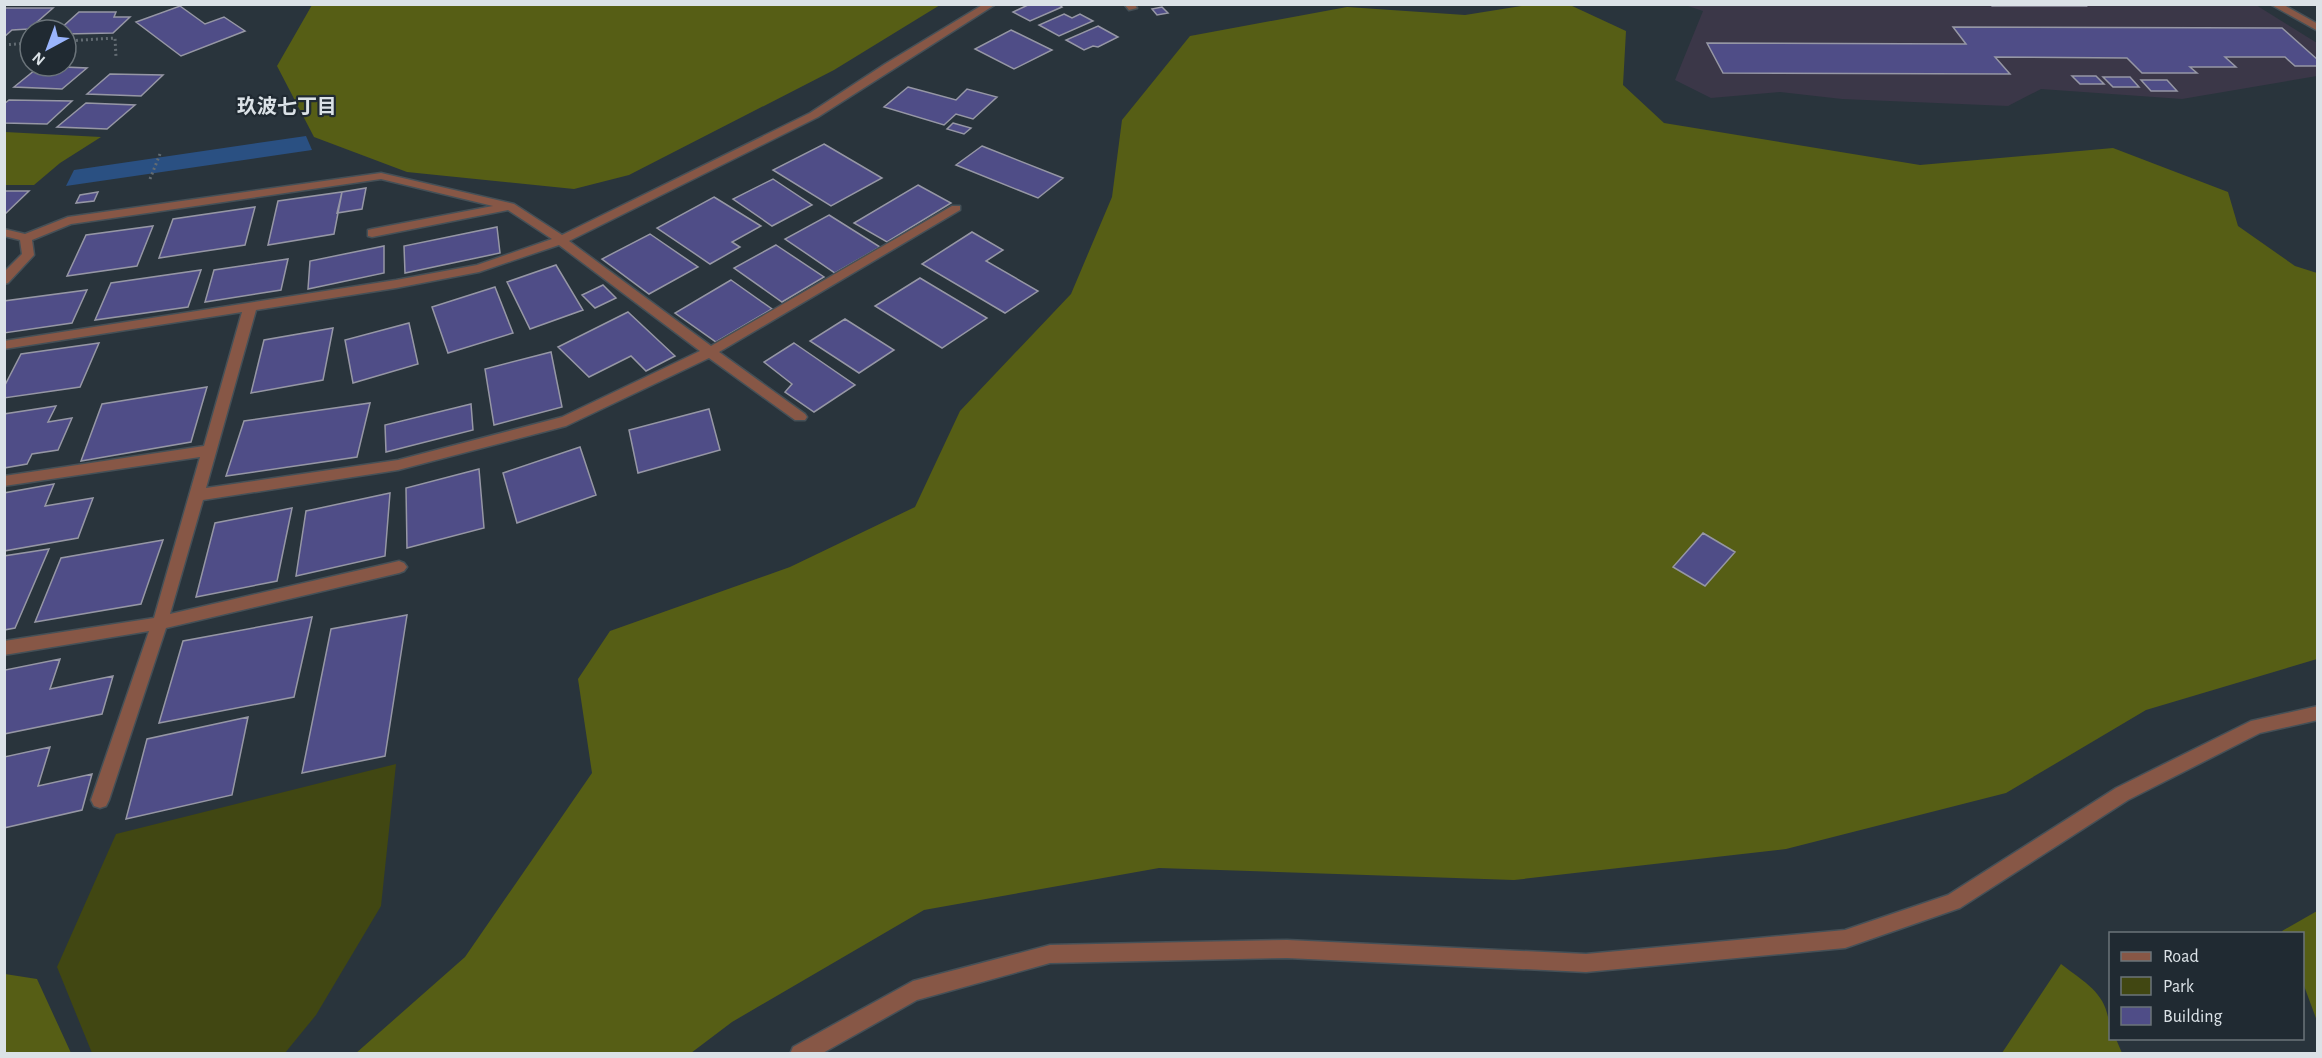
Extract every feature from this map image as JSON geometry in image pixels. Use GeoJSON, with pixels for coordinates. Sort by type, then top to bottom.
{"type":"FeatureCollection","features":[{"type":"Feature","properties":{"kind":"street"},"geometry":{"type":"LineString","coordinates":[[4,345],[396,284],[479,267],[561,240],[814,115],[889,66],[992,4]]}},
{"type":"Feature","properties":{"kind":"street"},"geometry":{"type":"LineString","coordinates":[[2274,4],[2318,28]]}},
{"type":"Feature","properties":{"kind":"street"},"geometry":{"type":"LineString","coordinates":[[4,232],[26,238],[68,221],[381,176],[510,206],[561,240],[800,417]]}},
{"type":"Feature","properties":{"kind":"street"},"geometry":{"type":"LineString","coordinates":[[372,233],[510,206]]}},
{"type":"Feature","properties":{"kind":"street"},"geometry":{"type":"LineString","coordinates":[[197,495],[398,465],[566,421],[710,352],[956,208]]}},
{"type":"Feature","properties":{"kind":"street"},"geometry":{"type":"LineString","coordinates":[[4,280],[28,255],[26,238]]}},
{"type":"Feature","properties":{"kind":"street"},"geometry":{"type":"LineString","coordinates":[[100,800],[160,623],[250,308]]}},
{"type":"Feature","properties":{"kind":"street"},"geometry":{"type":"LineString","coordinates":[[4,481],[210,450]]}},
{"type":"Feature","properties":{"kind":"street"},"geometry":{"type":"LineString","coordinates":[[4,648],[160,623],[399,567]]}},
{"type":"Feature","properties":{"kind":"street"},"geometry":{"type":"LineString","coordinates":[[800,1053],[913,991],[1050,954],[1287,950],[1586,963],[1845,939],[1953,902],[2122,794],[2258,726],[2318,713]]}},
{"type":"Feature","properties":{"kind":"path"},"geometry":{"type":"LineString","coordinates":[[78,40],[115,38],[116,57]]}},
{"type":"Feature","properties":{"kind":"path"},"geometry":{"type":"LineString","coordinates":[[150,179],[160,154]]}},
{"type":"Feature","properties":{"kind":"shaded area"},"geometry":{"type":"Polygon","coordinates":[[[1685,5],[2256,5],[2317,43],[2317,76],[2182,99],[2041,89],[2008,106],[1842,99],[1780,92],[1711,98],[1675,80],[1703,11],[1685,5]]]}},
{"type":"Feature","properties":{"kind":"green space"},"geometry":{"type":"Polygon","coordinates":[[[312,5],[940,5],[834,70],[629,175],[574,189],[407,172],[314,137],[277,66],[312,5]]]}},
{"type":"Feature","properties":{"kind":"green space"},"geometry":{"type":"Polygon","coordinates":[[[1527,5],[1570,5],[1626,31],[1623,85],[1664,123],[1920,165],[2113,148],[2228,192],[2238,226],[2295,266],[2317,273],[2317,659],[2146,710],[2006,793],[1786,849],[1514,880],[1159,868],[924,910],[732,1022],[691,1053],[355,1054],[465,957],[592,773],[578,679],[610,631],[790,567],[915,507],[960,411],[1071,294],[1112,197],[1122,120],[1190,36],[1347,7],[1465,15],[1527,5]]]}},
{"type":"Feature","properties":{"kind":"green space"},"geometry":{"type":"Polygon","coordinates":[[[4,132],[101,137],[60,163],[34,185],[5,185],[4,132]]]}},
{"type":"Feature","properties":{"kind":"green space"},"geometry":{"type":"Polygon","coordinates":[[[396,764],[381,906],[316,1015],[285,1053],[92,1053],[57,967],[116,834],[396,764]]]}},
{"type":"Feature","properties":{"kind":"green space"},"geometry":{"type":"Polygon","coordinates":[[[2317,911],[2317,1021],[2304,986],[2304,932],[2282,931],[2317,911]]]}},
{"type":"Feature","properties":{"kind":"green space"},"geometry":{"type":"Polygon","coordinates":[[[2061,964],[2090,987],[2103,1002],[2109,1023],[2109,1040],[2116,1040],[2122,1053],[2002,1053],[2061,964]]]}},
{"type":"Feature","properties":{"kind":"green space"},"geometry":{"type":"Polygon","coordinates":[[[5,974],[37,979],[71,1053],[5,1053],[5,974]]]}},
{"type":"Feature","properties":{"kind":"water"},"geometry":{"type":"Polygon","coordinates":[[[306,136],[312,150],[66,186],[74,170],[306,136]]]}},
{"type":"Feature","properties":{"kind":"building"},"geometry":{"type":"Polygon","coordinates":[[[1030,4],[1058,4],[1062,7],[1030,21],[1013,12],[1030,4]]]}},
{"type":"Feature","properties":{"kind":"building"},"geometry":{"type":"Polygon","coordinates":[[[1991,4],[2084,4],[2086,6],[1992,6],[1991,4]]]}},
{"type":"Feature","properties":{"kind":"building"},"geometry":{"type":"Polygon","coordinates":[[[180,6],[205,24],[224,17],[245,31],[181,56],[136,22],[180,6]]]}},
{"type":"Feature","properties":{"kind":"building"},"geometry":{"type":"Polygon","coordinates":[[[1162,7],[1168,13],[1157,15],[1152,9],[1162,7]]]}},
{"type":"Feature","properties":{"kind":"building"},"geometry":{"type":"Polygon","coordinates":[[[4,8],[53,8],[42,18],[18,18],[18,30],[12,30],[4,37],[4,8]]]}},
{"type":"Feature","properties":{"kind":"building"},"geometry":{"type":"Polygon","coordinates":[[[79,12],[116,12],[114,17],[130,17],[113,33],[78,34],[78,18],[72,18],[79,12]]]}},
{"type":"Feature","properties":{"kind":"building"},"geometry":{"type":"Polygon","coordinates":[[[1064,14],[1072,18],[1080,14],[1093,21],[1059,36],[1039,25],[1064,14]]]}},
{"type":"Feature","properties":{"kind":"building"},"geometry":{"type":"Polygon","coordinates":[[[1098,26],[1118,37],[1098,47],[1093,46],[1084,50],[1066,40],[1098,26]]]}},
{"type":"Feature","properties":{"kind":"building"},"geometry":{"type":"Polygon","coordinates":[[[1953,27],[2282,28],[2318,60],[2318,66],[2295,66],[2285,57],[2225,57],[2236,67],[2190,67],[2197,73],[2142,73],[2127,58],[1995,57],[2010,74],[1723,73],[1707,43],[1966,44],[1953,27]]]}},
{"type":"Feature","properties":{"kind":"building"},"geometry":{"type":"Polygon","coordinates":[[[1011,30],[1052,50],[1014,69],[975,49],[1011,30]]]}},
{"type":"Feature","properties":{"kind":"building"},"geometry":{"type":"Polygon","coordinates":[[[78,68],[87,68],[78,76],[78,68]]]}},
{"type":"Feature","properties":{"kind":"building"},"geometry":{"type":"Polygon","coordinates":[[[110,74],[163,75],[141,96],[87,94],[110,74]]]}},
{"type":"Feature","properties":{"kind":"building"},"geometry":{"type":"Polygon","coordinates":[[[2072,76],[2096,76],[2104,84],[2080,84],[2072,76]]]}},
{"type":"Feature","properties":{"kind":"building"},"geometry":{"type":"Polygon","coordinates":[[[2103,77],[2130,77],[2139,87],[2113,87],[2103,77]]]}},
{"type":"Feature","properties":{"kind":"building"},"geometry":{"type":"Polygon","coordinates":[[[25,78],[75,78],[62,89],[14,87],[25,78]]]}},
{"type":"Feature","properties":{"kind":"building"},"geometry":{"type":"Polygon","coordinates":[[[2141,80],[2167,80],[2177,91],[2151,91],[2141,80]]]}},
{"type":"Feature","properties":{"kind":"building"},"geometry":{"type":"Polygon","coordinates":[[[908,87],[956,100],[967,89],[997,97],[973,119],[956,114],[944,125],[884,107],[908,87]]]}},
{"type":"Feature","properties":{"kind":"building"},"geometry":{"type":"Polygon","coordinates":[[[9,100],[72,101],[47,124],[4,123],[4,104],[9,100]]]}},
{"type":"Feature","properties":{"kind":"building"},"geometry":{"type":"Polygon","coordinates":[[[86,103],[135,105],[107,129],[57,127],[86,103]]]}},
{"type":"Feature","properties":{"kind":"building"},"geometry":{"type":"Polygon","coordinates":[[[953,123],[971,128],[964,134],[947,129],[953,123]]]}},
{"type":"Feature","properties":{"kind":"building"},"geometry":{"type":"Polygon","coordinates":[[[824,144],[882,178],[831,206],[773,170],[824,144]]]}},
{"type":"Feature","properties":{"kind":"building"},"geometry":{"type":"Polygon","coordinates":[[[982,146],[1063,178],[1038,198],[956,165],[982,146]]]}},
{"type":"Feature","properties":{"kind":"building"},"geometry":{"type":"Polygon","coordinates":[[[773,179],[812,205],[772,226],[733,199],[773,179]]]}},
{"type":"Feature","properties":{"kind":"building"},"geometry":{"type":"Polygon","coordinates":[[[918,185],[951,203],[887,242],[854,223],[918,185]]]}},
{"type":"Feature","properties":{"kind":"building"},"geometry":{"type":"Polygon","coordinates":[[[366,188],[362,209],[337,213],[342,192],[366,188]]]}},
{"type":"Feature","properties":{"kind":"building"},"geometry":{"type":"Polygon","coordinates":[[[4,191],[29,191],[4,215],[4,191]]]}},
{"type":"Feature","properties":{"kind":"building"},"geometry":{"type":"Polygon","coordinates":[[[98,192],[94,201],[76,203],[80,195],[98,192]]]}},
{"type":"Feature","properties":{"kind":"building"},"geometry":{"type":"Polygon","coordinates":[[[342,192],[334,234],[268,245],[278,201],[342,192]]]}},
{"type":"Feature","properties":{"kind":"building"},"geometry":{"type":"Polygon","coordinates":[[[714,197],[761,226],[732,242],[740,247],[710,264],[657,228],[714,197]]]}},
{"type":"Feature","properties":{"kind":"building"},"geometry":{"type":"Polygon","coordinates":[[[255,207],[245,245],[159,258],[173,219],[255,207]]]}},
{"type":"Feature","properties":{"kind":"building"},"geometry":{"type":"Polygon","coordinates":[[[829,215],[880,247],[835,273],[785,239],[829,215]]]}},
{"type":"Feature","properties":{"kind":"building"},"geometry":{"type":"Polygon","coordinates":[[[153,226],[137,266],[67,276],[86,235],[153,226]]]}},
{"type":"Feature","properties":{"kind":"building"},"geometry":{"type":"Polygon","coordinates":[[[497,227],[500,253],[405,273],[404,246],[497,227]]]}},
{"type":"Feature","properties":{"kind":"building"},"geometry":{"type":"Polygon","coordinates":[[[972,232],[1003,250],[986,261],[1038,291],[1005,313],[922,264],[972,232]]]}},
{"type":"Feature","properties":{"kind":"building"},"geometry":{"type":"Polygon","coordinates":[[[650,234],[698,267],[649,294],[602,259],[650,234]]]}},
{"type":"Feature","properties":{"kind":"building"},"geometry":{"type":"Polygon","coordinates":[[[776,245],[824,277],[782,302],[734,268],[776,245]]]}},
{"type":"Feature","properties":{"kind":"building"},"geometry":{"type":"Polygon","coordinates":[[[384,246],[384,273],[308,289],[310,261],[384,246]]]}},
{"type":"Feature","properties":{"kind":"building"},"geometry":{"type":"Polygon","coordinates":[[[288,259],[281,290],[205,302],[214,270],[288,259]]]}},
{"type":"Feature","properties":{"kind":"building"},"geometry":{"type":"Polygon","coordinates":[[[556,265],[583,310],[530,329],[507,282],[556,265]]]}},
{"type":"Feature","properties":{"kind":"building"},"geometry":{"type":"Polygon","coordinates":[[[201,270],[188,307],[95,320],[111,283],[201,270]]]}},
{"type":"Feature","properties":{"kind":"building"},"geometry":{"type":"Polygon","coordinates":[[[920,278],[987,318],[942,348],[875,306],[920,278]]]}},
{"type":"Feature","properties":{"kind":"building"},"geometry":{"type":"Polygon","coordinates":[[[731,280],[772,309],[716,342],[675,313],[731,280]]]}},
{"type":"Feature","properties":{"kind":"building"},"geometry":{"type":"Polygon","coordinates":[[[603,285],[616,298],[595,308],[582,295],[603,285]]]}},
{"type":"Feature","properties":{"kind":"building"},"geometry":{"type":"Polygon","coordinates":[[[495,287],[513,333],[448,353],[432,307],[495,287]]]}},
{"type":"Feature","properties":{"kind":"building"},"geometry":{"type":"Polygon","coordinates":[[[87,290],[72,323],[4,333],[4,301],[87,290]]]}},
{"type":"Feature","properties":{"kind":"building"},"geometry":{"type":"Polygon","coordinates":[[[628,312],[675,356],[646,371],[631,356],[589,377],[558,347],[628,312]]]}},
{"type":"Feature","properties":{"kind":"building"},"geometry":{"type":"Polygon","coordinates":[[[845,319],[894,350],[859,373],[810,341],[845,319]]]}},
{"type":"Feature","properties":{"kind":"building"},"geometry":{"type":"Polygon","coordinates":[[[409,323],[418,364],[353,383],[345,340],[409,323]]]}},
{"type":"Feature","properties":{"kind":"building"},"geometry":{"type":"Polygon","coordinates":[[[333,328],[323,380],[251,393],[264,340],[333,328]]]}},
{"type":"Feature","properties":{"kind":"building"},"geometry":{"type":"Polygon","coordinates":[[[99,343],[80,387],[4,398],[4,387],[21,354],[99,343]]]}},
{"type":"Feature","properties":{"kind":"building"},"geometry":{"type":"Polygon","coordinates":[[[794,343],[855,385],[814,412],[785,392],[792,384],[764,362],[794,343]]]}},
{"type":"Feature","properties":{"kind":"building"},"geometry":{"type":"Polygon","coordinates":[[[551,352],[562,407],[494,425],[485,369],[551,352]]]}},
{"type":"Feature","properties":{"kind":"building"},"geometry":{"type":"Polygon","coordinates":[[[207,387],[191,442],[81,461],[102,404],[207,387]]]}},
{"type":"Feature","properties":{"kind":"building"},"geometry":{"type":"Polygon","coordinates":[[[370,403],[357,457],[226,476],[244,421],[370,403]]]}},
{"type":"Feature","properties":{"kind":"building"},"geometry":{"type":"Polygon","coordinates":[[[471,404],[473,430],[386,452],[385,425],[471,404]]]}},
{"type":"Feature","properties":{"kind":"building"},"geometry":{"type":"Polygon","coordinates":[[[56,406],[48,422],[72,418],[58,450],[32,454],[27,464],[4,468],[4,414],[56,406]]]}},
{"type":"Feature","properties":{"kind":"building"},"geometry":{"type":"Polygon","coordinates":[[[709,409],[720,450],[638,473],[629,430],[709,409]]]}},
{"type":"Feature","properties":{"kind":"building"},"geometry":{"type":"Polygon","coordinates":[[[580,447],[596,495],[517,523],[503,473],[580,447]]]}},
{"type":"Feature","properties":{"kind":"building"},"geometry":{"type":"Polygon","coordinates":[[[479,469],[484,528],[407,548],[406,488],[479,469]]]}},
{"type":"Feature","properties":{"kind":"building"},"geometry":{"type":"Polygon","coordinates":[[[54,484],[45,506],[93,498],[78,538],[4,551],[4,493],[54,484]]]}},
{"type":"Feature","properties":{"kind":"building"},"geometry":{"type":"Polygon","coordinates":[[[390,493],[385,556],[296,576],[306,511],[390,493]]]}},
{"type":"Feature","properties":{"kind":"building"},"geometry":{"type":"Polygon","coordinates":[[[292,508],[277,581],[196,597],[215,523],[292,508]]]}},
{"type":"Feature","properties":{"kind":"building"},"geometry":{"type":"Polygon","coordinates":[[[1703,533],[1735,552],[1705,586],[1673,567],[1703,533]]]}},
{"type":"Feature","properties":{"kind":"building"},"geometry":{"type":"Polygon","coordinates":[[[163,540],[141,604],[35,622],[61,558],[163,540]]]}},
{"type":"Feature","properties":{"kind":"building"},"geometry":{"type":"Polygon","coordinates":[[[49,549],[15,628],[4,630],[4,556],[49,549]]]}},
{"type":"Feature","properties":{"kind":"building"},"geometry":{"type":"Polygon","coordinates":[[[407,615],[385,756],[302,773],[331,629],[407,615]]]}},
{"type":"Feature","properties":{"kind":"building"},"geometry":{"type":"Polygon","coordinates":[[[312,617],[294,697],[159,723],[183,641],[312,617]]]}},
{"type":"Feature","properties":{"kind":"building"},"geometry":{"type":"Polygon","coordinates":[[[60,659],[50,689],[113,676],[102,714],[4,734],[5,670],[60,659]]]}},
{"type":"Feature","properties":{"kind":"building"},"geometry":{"type":"Polygon","coordinates":[[[248,717],[232,795],[126,819],[147,739],[248,717]]]}},
{"type":"Feature","properties":{"kind":"building"},"geometry":{"type":"Polygon","coordinates":[[[50,747],[38,786],[92,774],[82,810],[4,828],[4,757],[50,747]]]}},
{"type":"Feature","properties":{"kind":"district","name":"玖波七丁目"},"geometry":{"type":"Point","coordinates":[287,107]}}]}
